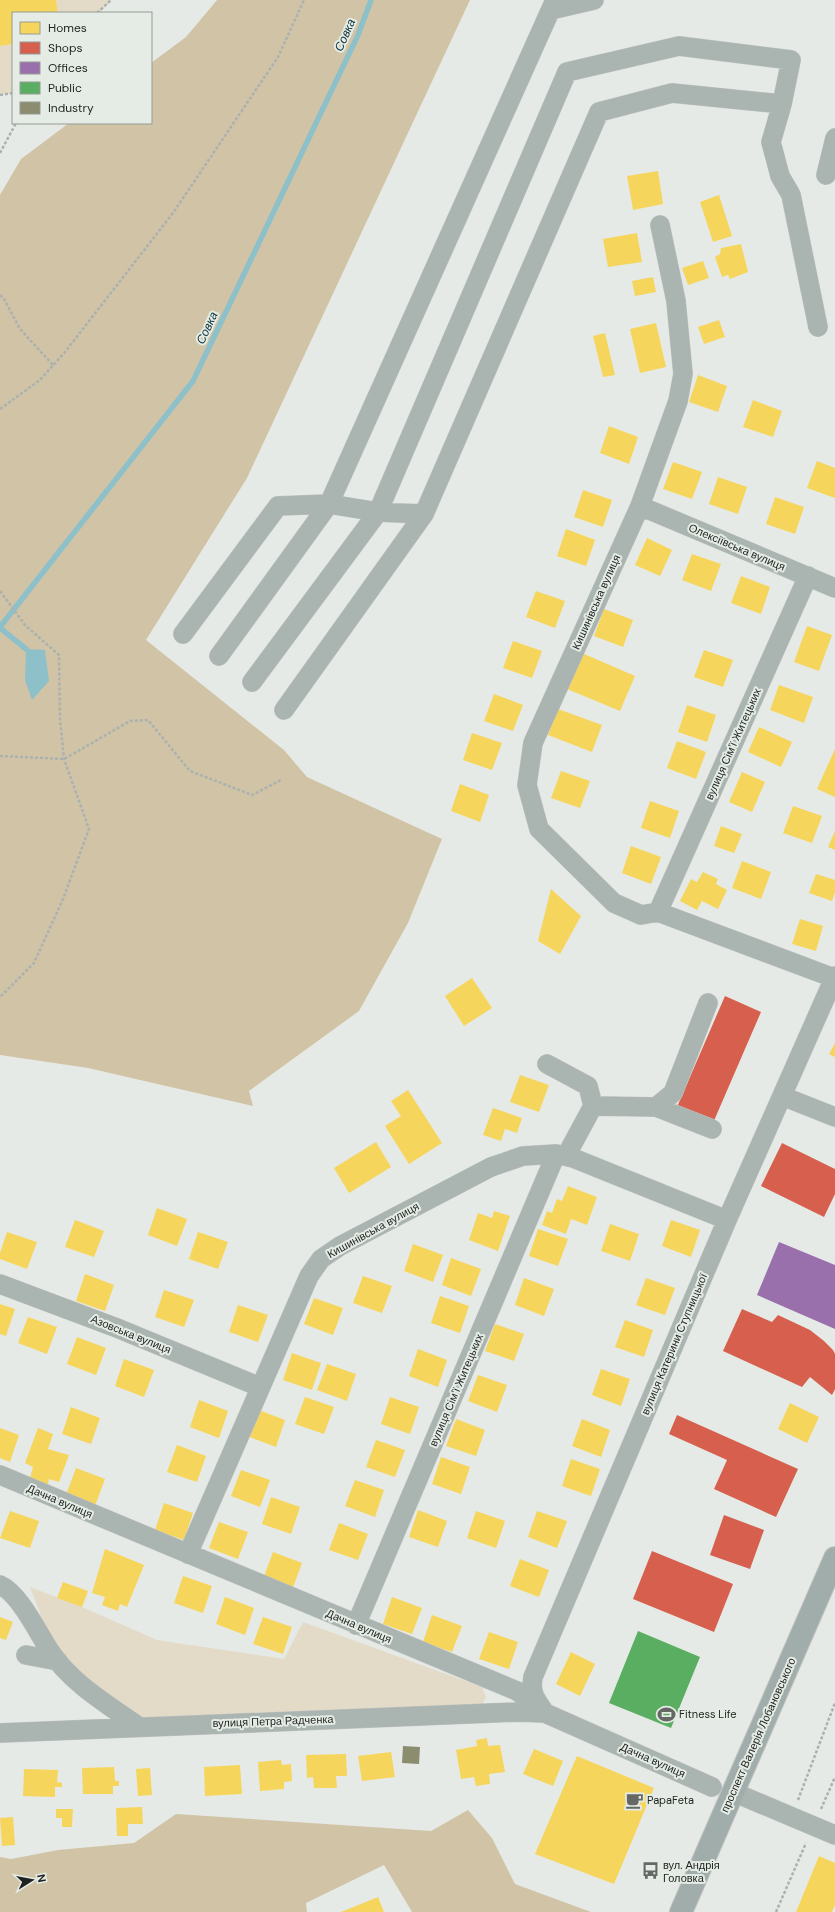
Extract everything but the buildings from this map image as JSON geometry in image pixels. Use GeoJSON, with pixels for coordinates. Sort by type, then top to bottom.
{"type":"FeatureCollection","features":[{"type":"Feature","properties":{"kind":"main road","name":"проспект Валерія Лобановського"},"geometry":{"type":"LineString","coordinates":[[681,1912],[835,1558]]}},
{"type":"Feature","properties":{"kind":"street"},"geometry":{"type":"LineString","coordinates":[[219,656],[329,504],[553,5],[594,0]]}},
{"type":"Feature","properties":{"kind":"street"},"geometry":{"type":"LineString","coordinates":[[252,682],[378,512],[567,72],[679,46],[791,60],[782,104],[771,142],[780,176],[791,195],[818,327]]}},
{"type":"Feature","properties":{"kind":"street"},"geometry":{"type":"LineString","coordinates":[[284,710],[424,514],[599,112],[672,93],[782,104]]}},
{"type":"Feature","properties":{"kind":"street"},"geometry":{"type":"LineString","coordinates":[[826,175],[835,138]]}},
{"type":"Feature","properties":{"kind":"street","name":"Кишинівська вулиця"},"geometry":{"type":"LineString","coordinates":[[658,912],[641,915],[614,903],[539,829],[527,785],[533,743],[640,506],[678,401],[683,374],[676,301],[660,225]]}},
{"type":"Feature","properties":{"kind":"street"},"geometry":{"type":"LineString","coordinates":[[183,634],[278,506],[329,504],[378,512],[424,514]]}},
{"type":"Feature","properties":{"kind":"street","name":"Олексіївська вулиця"},"geometry":{"type":"LineString","coordinates":[[640,506],[808,576],[833,581]]}},
{"type":"Feature","properties":{"kind":"street","name":"вулиця Сімʼї Житецьких"},"geometry":{"type":"LineString","coordinates":[[658,912],[808,576]]}},
{"type":"Feature","properties":{"kind":"street"},"geometry":{"type":"LineString","coordinates":[[658,912],[835,977]]}},
{"type":"Feature","properties":{"kind":"street","name":"вулиця Катерини Ступницької"},"geometry":{"type":"LineString","coordinates":[[545,1713],[535,1699],[531,1689],[533,1677],[727,1220],[835,977]]}},
{"type":"Feature","properties":{"kind":"street"},"geometry":{"type":"LineString","coordinates":[[656,1107],[673,1093],[708,1003]]}},
{"type":"Feature","properties":{"kind":"street"},"geometry":{"type":"LineString","coordinates":[[547,1064],[588,1086],[593,1106],[656,1107],[712,1129]]}},
{"type":"Feature","properties":{"kind":"street"},"geometry":{"type":"LineString","coordinates":[[782,1096],[835,1117]]}},
{"type":"Feature","properties":{"kind":"street","name":"вулиця Сімʼї Житецьких"},"geometry":{"type":"LineString","coordinates":[[356,1625],[561,1155],[593,1106]]}},
{"type":"Feature","properties":{"kind":"street","name":"Кишинівська вулиця"},"geometry":{"type":"LineString","coordinates":[[188,1554],[309,1276],[321,1259],[340,1246],[491,1167],[523,1156],[561,1155],[727,1220]]}},
{"type":"Feature","properties":{"kind":"street","name":"Азовська вулиця"},"geometry":{"type":"LineString","coordinates":[[0,1284],[117,1328],[260,1387]]}},
{"type":"Feature","properties":{"kind":"street","name":"Дачна вулиця"},"geometry":{"type":"LineString","coordinates":[[0,1476],[516,1691],[545,1713],[712,1787]]}},
{"type":"Feature","properties":{"kind":"street"},"geometry":{"type":"LineString","coordinates":[[0,1585],[5,1588],[24,1608],[50,1652],[66,1671],[84,1688],[138,1726]]}},
{"type":"Feature","properties":{"kind":"street"},"geometry":{"type":"LineString","coordinates":[[26,1655],[58,1661]]}},
{"type":"Feature","properties":{"kind":"street","name":"вулиця Петра Радченка"},"geometry":{"type":"LineString","coordinates":[[0,1733],[138,1726],[518,1712],[545,1713]]}},
{"type":"Feature","properties":{"kind":"street"},"geometry":{"type":"LineString","coordinates":[[733,1792],[835,1835]]}},
{"type":"Feature","properties":{"kind":"path"},"geometry":{"type":"LineString","coordinates":[[98,12],[111,0]]}},
{"type":"Feature","properties":{"kind":"path"},"geometry":{"type":"LineString","coordinates":[[0,408],[40,380],[173,213],[278,57],[304,0]]}},
{"type":"Feature","properties":{"kind":"path"},"geometry":{"type":"LineString","coordinates":[[0,94],[12,92]]}},
{"type":"Feature","properties":{"kind":"path"},"geometry":{"type":"LineString","coordinates":[[0,153],[15,124]]}},
{"type":"Feature","properties":{"kind":"path"},"geometry":{"type":"LineString","coordinates":[[0,295],[4,299],[20,329],[53,365]]}},
{"type":"Feature","properties":{"kind":"path"},"geometry":{"type":"LineString","coordinates":[[0,591],[25,625],[59,655],[60,719],[64,758],[89,829],[64,899],[34,963],[0,997]]}},
{"type":"Feature","properties":{"kind":"path"},"geometry":{"type":"LineString","coordinates":[[0,756],[64,758],[130,721],[148,720],[190,771],[252,795],[281,780]]}},
{"type":"Feature","properties":{"kind":"path"},"geometry":{"type":"LineString","coordinates":[[797,1802],[835,1703]]}},
{"type":"Feature","properties":{"kind":"shaded area"},"geometry":{"type":"Polygon","coordinates":[[[56,0],[112,0],[100,12],[58,12],[56,0]]]}},
{"type":"Feature","properties":{"kind":"shaded area"},"geometry":{"type":"Polygon","coordinates":[[[217,0],[470,0],[247,478],[146,640],[284,750],[307,777],[442,839],[408,923],[359,1011],[249,1091],[253,1106],[88,1068],[0,1055],[0,195],[21,159],[68,124],[152,124],[152,62],[186,37],[217,0]]]}},
{"type":"Feature","properties":{"kind":"shaded area"},"geometry":{"type":"Polygon","coordinates":[[[12,44],[12,93],[0,95],[0,46],[12,44]]]}},
{"type":"Feature","properties":{"kind":"shaded area"},"geometry":{"type":"Polygon","coordinates":[[[30,1587],[82,1607],[157,1640],[284,1659],[303,1622],[482,1687],[486,1697],[482,1705],[140,1720],[71,1667],[48,1634],[30,1587]]]}},
{"type":"Feature","properties":{"kind":"shaded area"},"geometry":{"type":"Polygon","coordinates":[[[468,1810],[492,1838],[515,1884],[591,1912],[412,1912],[384,1865],[306,1903],[307,1912],[0,1912],[0,1857],[11,1859],[58,1850],[134,1843],[176,1814],[431,1831],[468,1810]]]}},
{"type":"Feature","properties":{"kind":"water"},"geometry":{"type":"Polygon","coordinates":[[[26,649],[45,650],[49,681],[32,700],[25,680],[26,649]]]}},
{"type":"Feature","properties":{"kind":"waterway","name":"Совка"},"geometry":{"type":"LineString","coordinates":[[0,627],[193,381],[358,35],[371,0]]}},
{"type":"Feature","properties":{"kind":"waterway"},"geometry":{"type":"LineString","coordinates":[[0,628],[26,649]]}},
{"type":"Feature","properties":{"kind":"place","name":"Fitness Life"},"geometry":{"type":"Point","coordinates":[666,1714]}},
{"type":"Feature","properties":{"kind":"place","name":"PapaFeta"},"geometry":{"type":"Point","coordinates":[634,1800]}},
{"type":"Feature","properties":{"kind":"place","name":"вул. Андрія Головка"},"geometry":{"type":"Point","coordinates":[650,1871]}}]}
